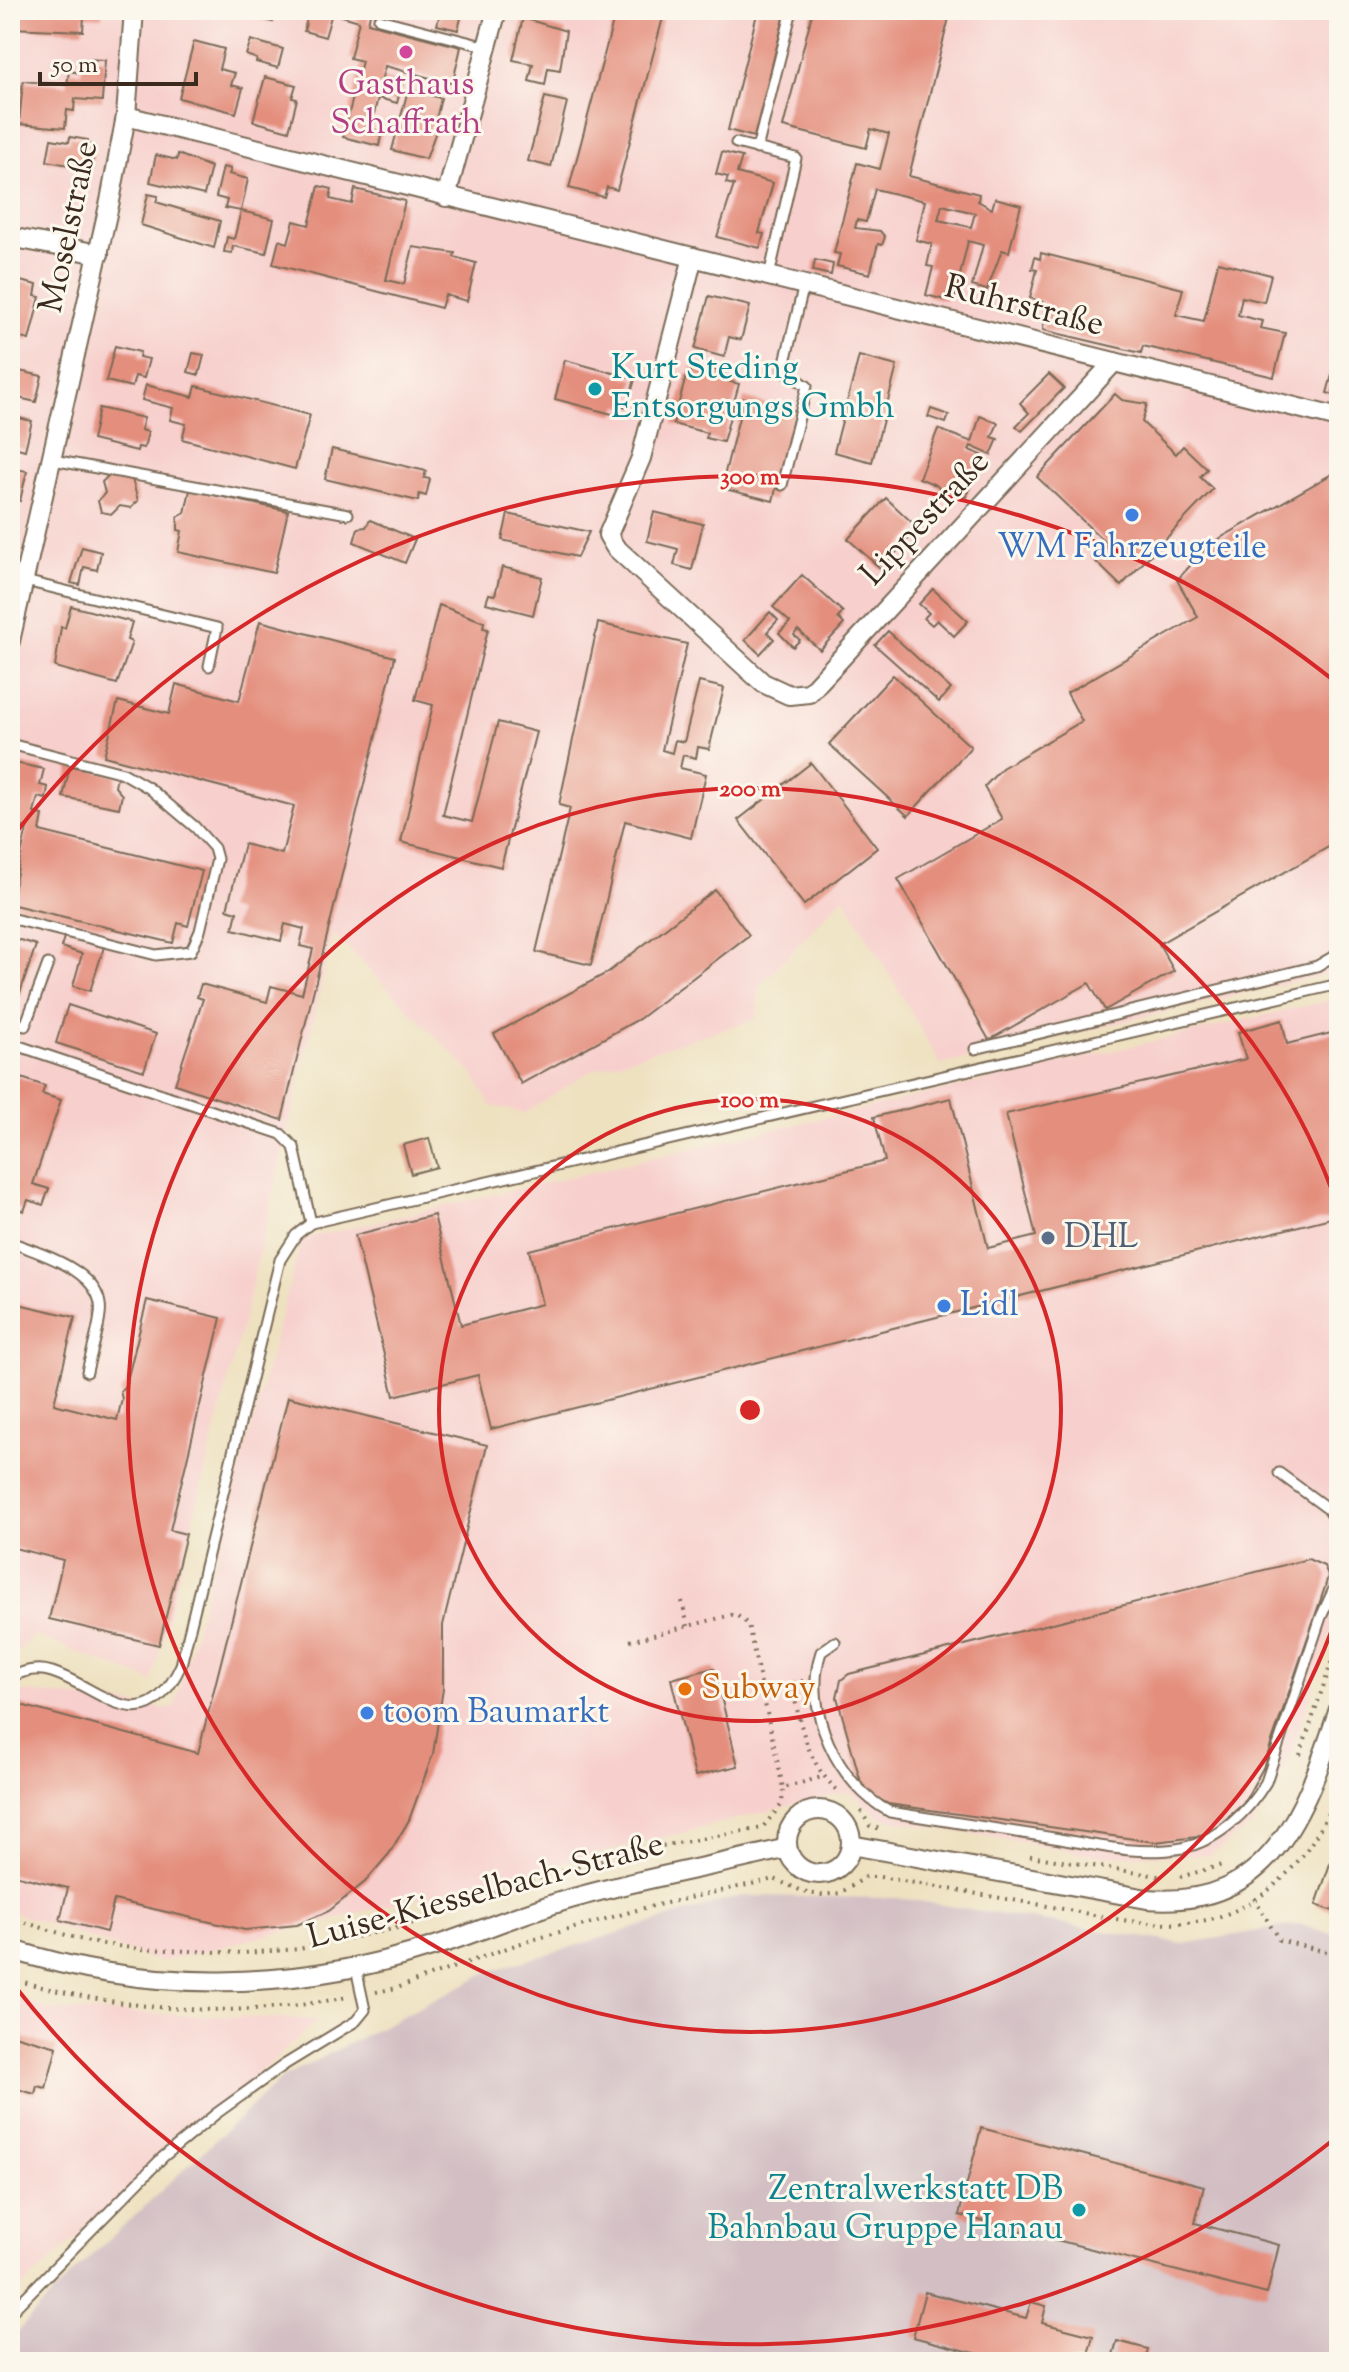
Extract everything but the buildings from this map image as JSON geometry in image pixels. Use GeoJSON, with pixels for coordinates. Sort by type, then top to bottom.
{"type":"FeatureCollection","features":[{"type":"Feature","properties":{"kind":"street","name":"Moselstraße"},"geometry":{"type":"LineString","coordinates":[[10,641],[99,254],[126,116],[134,10]]}},
{"type":"Feature","properties":{"kind":"street"},"geometry":{"type":"LineString","coordinates":[[446,197],[497,10]]}},
{"type":"Feature","properties":{"kind":"street","name":"Ruhrstraße"},"geometry":{"type":"LineString","coordinates":[[126,116],[1339,418]]}},
{"type":"Feature","properties":{"kind":"street"},"geometry":{"type":"LineString","coordinates":[[10,237],[99,254]]}},
{"type":"Feature","properties":{"kind":"street","name":"Lippestraße"},"geometry":{"type":"LineString","coordinates":[[693,257],[641,458],[608,535],[615,547],[774,691],[799,697],[809,693],[1114,362]]}},
{"type":"Feature","properties":{"kind":"street"},"geometry":{"type":"LineString","coordinates":[[851,1845],[1147,1899],[1165,1901],[1218,1891],[1241,1879],[1270,1855],[1295,1825],[1310,1793],[1339,1709]]}},
{"type":"Feature","properties":{"kind":"street"},"geometry":{"type":"LineString","coordinates":[[820,1810],[840,1818],[847,1827],[851,1845],[845,1860],[823,1874],[799,1867],[787,1848],[789,1829],[798,1817],[820,1810]]}},
{"type":"Feature","properties":{"kind":"street","name":"Luise-Kiesselbach-Straße"},"geometry":{"type":"LineString","coordinates":[[10,1949],[99,1972],[198,1983],[258,1981],[356,1968],[431,1947],[581,1896],[787,1848]]}},
{"type":"Feature","properties":{"kind":"lane"},"geometry":{"type":"LineString","coordinates":[[757,149],[792,10]]}},
{"type":"Feature","properties":{"kind":"lane"},"geometry":{"type":"LineString","coordinates":[[379,19],[487,47]]}},
{"type":"Feature","properties":{"kind":"lane"},"geometry":{"type":"LineString","coordinates":[[736,143],[796,158],[769,276]]}},
{"type":"Feature","properties":{"kind":"lane"},"geometry":{"type":"LineString","coordinates":[[782,485],[807,386],[783,370],[804,285]]}},
{"type":"Feature","properties":{"kind":"lane"},"geometry":{"type":"LineString","coordinates":[[53,460],[348,514]]}},
{"type":"Feature","properties":{"kind":"lane"},"geometry":{"type":"LineString","coordinates":[[25,581],[217,628],[209,666]]}},
{"type":"Feature","properties":{"kind":"lane"},"geometry":{"type":"LineString","coordinates":[[10,744],[123,773],[149,788],[195,827],[214,848],[217,859],[200,931],[191,951],[156,955],[10,918]]}},
{"type":"Feature","properties":{"kind":"lane"},"geometry":{"type":"LineString","coordinates":[[975,1049],[1317,966],[1339,953]]}},
{"type":"Feature","properties":{"kind":"lane"},"geometry":{"type":"LineString","coordinates":[[10,1021],[25,1026],[48,964]]}},
{"type":"Feature","properties":{"kind":"lane"},"geometry":{"type":"LineString","coordinates":[[10,1677],[24,1671],[50,1671],[111,1703],[127,1706],[144,1704],[159,1697],[174,1679],[181,1665],[280,1260],[296,1235],[311,1223],[1339,984]]}},
{"type":"Feature","properties":{"kind":"lane"},"geometry":{"type":"LineString","coordinates":[[10,1043],[281,1134],[294,1147],[311,1223]]}},
{"type":"Feature","properties":{"kind":"lane"},"geometry":{"type":"LineString","coordinates":[[10,1242],[65,1264],[95,1292],[101,1304],[87,1372]]}},
{"type":"Feature","properties":{"kind":"lane"},"geometry":{"type":"LineString","coordinates":[[1279,1473],[1328,1509],[1339,1525]]}},
{"type":"Feature","properties":{"kind":"lane"},"geometry":{"type":"LineString","coordinates":[[835,1642],[821,1652],[815,1689],[836,1759],[870,1801],[890,1812],[1122,1849],[1181,1848],[1198,1843],[1232,1822],[1255,1801],[1266,1782],[1292,1700],[1339,1578]]}},
{"type":"Feature","properties":{"kind":"lane"},"geometry":{"type":"LineString","coordinates":[[10,2313],[163,2157],[284,2065],[356,2021],[365,2010],[356,1968]]}},
{"type":"Feature","properties":{"kind":"path"},"geometry":{"type":"LineString","coordinates":[[682,1601],[688,1626]]}},
{"type":"Feature","properties":{"kind":"path"},"geometry":{"type":"LineString","coordinates":[[10,1918],[89,1942],[139,1949],[244,1953],[299,1949],[402,1927],[509,1887],[633,1851],[762,1828],[782,1804],[783,1788],[748,1624],[735,1614],[630,1641]]}},
{"type":"Feature","properties":{"kind":"path"},"geometry":{"type":"LineString","coordinates":[[1295,1769],[1339,1640]]}},
{"type":"Feature","properties":{"kind":"path"},"geometry":{"type":"LineString","coordinates":[[783,1788],[822,1777],[849,1799]]}},
{"type":"Feature","properties":{"kind":"path"},"geometry":{"type":"LineString","coordinates":[[10,1978],[98,2000],[198,2010],[271,2007],[397,1988],[577,1926],[774,1879],[807,1893],[823,1895],[840,1893],[866,1877],[880,1877],[1157,1923],[1188,1923],[1220,1915],[1278,1884],[1316,1839],[1339,1785]]}},
{"type":"Feature","properties":{"kind":"path"},"geometry":{"type":"LineString","coordinates":[[856,1805],[870,1826],[884,1831]]}},
{"type":"Feature","properties":{"kind":"path"},"geometry":{"type":"LineString","coordinates":[[1023,1855],[1176,1878],[1230,1863],[1279,1940],[1339,1955]]}},
{"type":"Feature","properties":{"kind":"shaded area"},"geometry":{"type":"Polygon","coordinates":[[[10,10],[1339,10],[1339,971],[941,1065],[844,896],[760,985],[756,1019],[590,1071],[525,1113],[491,1106],[473,1074],[333,933],[247,1306],[152,1681],[33,1635],[10,1661],[10,10]]]}},
{"type":"Feature","properties":{"kind":"shaded area"},"geometry":{"type":"Polygon","coordinates":[[[1339,998],[1339,1608],[1289,1760],[1253,1824],[1210,1855],[1100,1856],[881,1818],[849,1791],[160,1962],[10,1911],[10,1690],[174,1709],[302,1239],[1339,998]]]}},
{"type":"Feature","properties":{"kind":"shaded area"},"geometry":{"type":"Polygon","coordinates":[[[741,1896],[899,1898],[1184,1944],[1299,1924],[1339,1936],[1339,2362],[10,2362],[10,2339],[75,2271],[282,2078],[488,1972],[741,1896]]]}},
{"type":"Feature","properties":{"kind":"shaded area"},"geometry":{"type":"Polygon","coordinates":[[[10,1993],[47,2010],[318,2020],[10,2298],[10,1993]]]}},
{"type":"Feature","properties":{"kind":"place","name":"Gasthaus Schaffrath"},"geometry":{"type":"Point","coordinates":[406,52]}},
{"type":"Feature","properties":{"kind":"place","name":"Kurt Steding Entsorgungs Gmbh"},"geometry":{"type":"Point","coordinates":[595,389]}},
{"type":"Feature","properties":{"kind":"place","name":"WM Fahrzeugteile"},"geometry":{"type":"Point","coordinates":[1132,515]}},
{"type":"Feature","properties":{"kind":"place","name":"DHL"},"geometry":{"type":"Point","coordinates":[1048,1238]}},
{"type":"Feature","properties":{"kind":"place","name":"Lidl"},"geometry":{"type":"Point","coordinates":[944,1306]}},
{"type":"Feature","properties":{"kind":"place","name":"Subway"},"geometry":{"type":"Point","coordinates":[685,1689]}},
{"type":"Feature","properties":{"kind":"place","name":"toom Baumarkt"},"geometry":{"type":"Point","coordinates":[367,1713]}},
{"type":"Feature","properties":{"kind":"place","name":"Zentralwerkstatt DB Bahnbau Gruppe Hanau"},"geometry":{"type":"Point","coordinates":[1079,2210]}}]}
